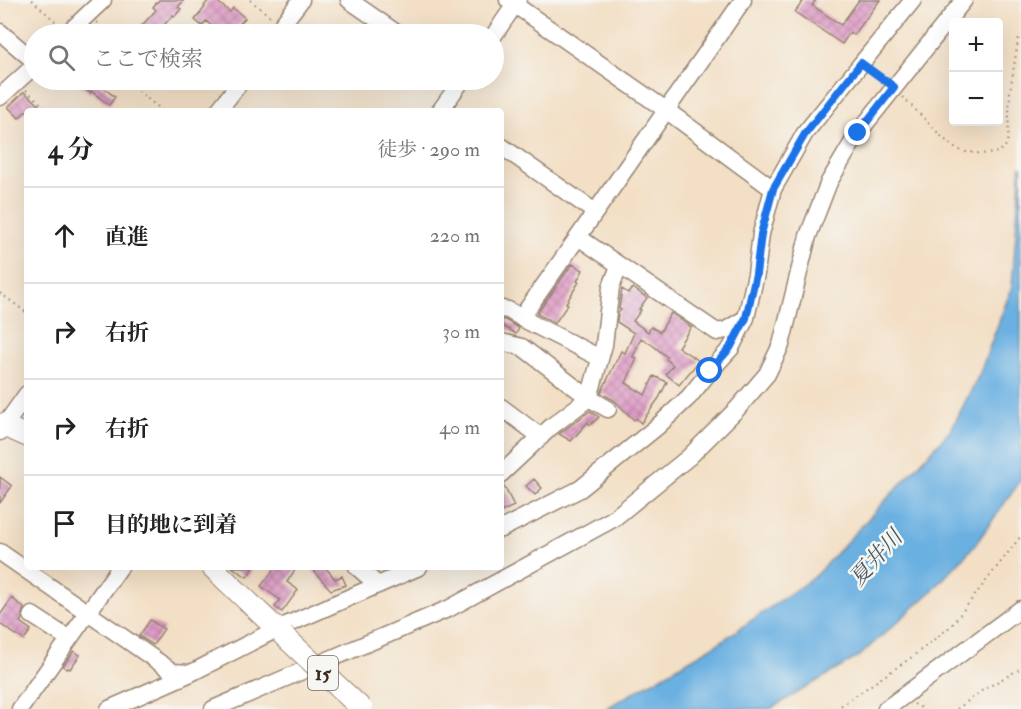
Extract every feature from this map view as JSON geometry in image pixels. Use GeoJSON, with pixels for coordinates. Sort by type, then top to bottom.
{"type":"FeatureCollection","features":[{"type":"Feature","properties":{"kind":"main road"},"geometry":{"type":"LineString","coordinates":[[1,428],[24,435]]}},
{"type":"Feature","properties":{"kind":"main road","name":"15"},"geometry":{"type":"LineString","coordinates":[[215,570],[362,709]]}},
{"type":"Feature","properties":{"kind":"street"},"geometry":{"type":"LineString","coordinates":[[78,24],[103,0]]}},
{"type":"Feature","properties":{"kind":"street"},"geometry":{"type":"LineString","coordinates":[[283,24],[301,0]]}},
{"type":"Feature","properties":{"kind":"street"},"geometry":{"type":"LineString","coordinates":[[349,0],[384,24]]}},
{"type":"Feature","properties":{"kind":"street"},"geometry":{"type":"LineString","coordinates":[[608,409],[589,398],[522,347],[508,343],[595,212],[743,0]]}},
{"type":"Feature","properties":{"kind":"street"},"geometry":{"type":"LineString","coordinates":[[213,709],[450,608],[614,519],[689,457],[737,409],[767,374],[781,345],[808,236],[829,182],[858,133],[964,0]]}},
{"type":"Feature","properties":{"kind":"street"},"geometry":{"type":"LineString","coordinates":[[501,24],[514,2],[773,189]]}},
{"type":"Feature","properties":{"kind":"street"},"geometry":{"type":"LineString","coordinates":[[504,527],[580,489],[658,426],[689,397],[730,348],[746,318],[756,274],[761,234],[773,189],[805,134],[908,3]]}},
{"type":"Feature","properties":{"kind":"street"},"geometry":{"type":"LineString","coordinates":[[0,32],[24,52]]}},
{"type":"Feature","properties":{"kind":"street"},"geometry":{"type":"LineString","coordinates":[[0,97],[24,75]]}},
{"type":"Feature","properties":{"kind":"street"},"geometry":{"type":"LineString","coordinates":[[220,108],[234,90]]}},
{"type":"Feature","properties":{"kind":"street"},"geometry":{"type":"LineString","coordinates":[[446,108],[456,90]]}},
{"type":"Feature","properties":{"kind":"street"},"geometry":{"type":"LineString","coordinates":[[504,148],[595,212]]}},
{"type":"Feature","properties":{"kind":"street"},"geometry":{"type":"LineString","coordinates":[[578,237],[717,332],[726,330],[746,318]]}},
{"type":"Feature","properties":{"kind":"street"},"geometry":{"type":"LineString","coordinates":[[504,469],[552,426],[589,398],[604,345],[611,287],[619,266]]}},
{"type":"Feature","properties":{"kind":"street"},"geometry":{"type":"LineString","coordinates":[[504,309],[600,358]]}},
{"type":"Feature","properties":{"kind":"street"},"geometry":{"type":"LineString","coordinates":[[1,428],[24,398]]}},
{"type":"Feature","properties":{"kind":"street"},"geometry":{"type":"LineString","coordinates":[[504,409],[541,437]]}},
{"type":"Feature","properties":{"kind":"street"},"geometry":{"type":"LineString","coordinates":[[0,552],[24,569]]}},
{"type":"Feature","properties":{"kind":"street"},"geometry":{"type":"LineString","coordinates":[[26,570],[173,672],[191,673]]}},
{"type":"Feature","properties":{"kind":"street"},"geometry":{"type":"LineString","coordinates":[[20,709],[118,570]]}},
{"type":"Feature","properties":{"kind":"street"},"geometry":{"type":"LineString","coordinates":[[362,570],[383,583]]}},
{"type":"Feature","properties":{"kind":"street"},"geometry":{"type":"LineString","coordinates":[[383,583],[397,570]]}},
{"type":"Feature","properties":{"kind":"street"},"geometry":{"type":"LineString","coordinates":[[109,709],[281,633],[412,570]]}},
{"type":"Feature","properties":{"kind":"street"},"geometry":{"type":"LineString","coordinates":[[886,709],[1021,609]]}},
{"type":"Feature","properties":{"kind":"street"},"geometry":{"type":"LineString","coordinates":[[32,615],[69,639]]}},
{"type":"Feature","properties":{"kind":"path"},"geometry":{"type":"LineString","coordinates":[[32,0],[57,24]]}},
{"type":"Feature","properties":{"kind":"path"},"geometry":{"type":"LineString","coordinates":[[250,0],[273,24]]}},
{"type":"Feature","properties":{"kind":"path"},"geometry":{"type":"LineString","coordinates":[[861,63],[894,87],[956,149],[988,154],[998,152],[1005,147],[1008,139],[1010,91],[1019,34]]}},
{"type":"Feature","properties":{"kind":"path"},"geometry":{"type":"LineString","coordinates":[[17,82],[24,88]]}},
{"type":"Feature","properties":{"kind":"path"},"geometry":{"type":"LineString","coordinates":[[26,90],[46,108]]}},
{"type":"Feature","properties":{"kind":"path"},"geometry":{"type":"LineString","coordinates":[[135,90],[160,108]]}},
{"type":"Feature","properties":{"kind":"path"},"geometry":{"type":"LineString","coordinates":[[0,293],[24,311]]}},
{"type":"Feature","properties":{"kind":"path"},"geometry":{"type":"LineString","coordinates":[[836,709],[912,657],[951,626],[1021,536]]}},
{"type":"Feature","properties":{"kind":"path"},"geometry":{"type":"LineString","coordinates":[[957,709],[983,690],[1021,668]]}},
{"type":"Feature","properties":{"kind":"water","name":"夏井川"},"geometry":{"type":"Polygon","coordinates":[[[1021,166],[1021,480],[975,545],[931,592],[858,657],[770,709],[605,709],[719,643],[814,577],[951,430],[980,373],[1012,287],[1021,166]]]}},
{"type":"Feature","properties":{"kind":"building"},"geometry":{"type":"Polygon","coordinates":[[[159,0],[184,0],[178,7],[181,9],[165,24],[143,24],[156,10],[153,7],[159,0]]]}},
{"type":"Feature","properties":{"kind":"building"},"geometry":{"type":"Polygon","coordinates":[[[209,0],[215,0],[230,12],[233,8],[245,18],[239,24],[209,24],[206,21],[200,24],[195,20],[209,0]]]}},
{"type":"Feature","properties":{"kind":"building"},"geometry":{"type":"Polygon","coordinates":[[[804,0],[816,0],[812,5],[841,25],[859,0],[880,0],[854,35],[850,32],[842,44],[795,12],[804,0]]]}},
{"type":"Feature","properties":{"kind":"building"},"geometry":{"type":"Polygon","coordinates":[[[86,90],[106,90],[115,97],[109,105],[91,91],[90,93],[86,90]]]}},
{"type":"Feature","properties":{"kind":"building"},"geometry":{"type":"Polygon","coordinates":[[[24,92],[41,108],[24,108],[24,113],[19,118],[8,107],[24,92]]]}},
{"type":"Feature","properties":{"kind":"building"},"geometry":{"type":"Polygon","coordinates":[[[572,264],[583,270],[577,281],[579,282],[566,303],[568,304],[555,323],[537,314],[572,264]]]}},
{"type":"Feature","properties":{"kind":"building"},"geometry":{"type":"Polygon","coordinates":[[[633,288],[647,298],[633,321],[648,332],[651,327],[660,332],[671,313],[691,327],[678,347],[699,361],[679,385],[666,374],[673,365],[666,359],[667,357],[641,338],[633,357],[637,358],[626,383],[645,395],[654,376],[667,382],[659,398],[641,423],[636,418],[634,420],[614,400],[601,393],[621,351],[625,353],[634,333],[617,322],[618,313],[621,310],[619,309],[622,289],[628,293],[633,288]]]}},
{"type":"Feature","properties":{"kind":"building"},"geometry":{"type":"Polygon","coordinates":[[[504,320],[519,328],[516,334],[504,327],[504,320]]]}},
{"type":"Feature","properties":{"kind":"building"},"geometry":{"type":"Polygon","coordinates":[[[590,411],[599,417],[590,425],[588,422],[571,441],[559,434],[590,411]]]}},
{"type":"Feature","properties":{"kind":"building"},"geometry":{"type":"Polygon","coordinates":[[[0,477],[12,486],[0,503],[0,477]]]}},
{"type":"Feature","properties":{"kind":"building"},"geometry":{"type":"Polygon","coordinates":[[[534,479],[542,488],[535,495],[526,486],[534,479]]]}},
{"type":"Feature","properties":{"kind":"building"},"geometry":{"type":"Polygon","coordinates":[[[504,486],[514,506],[504,511],[504,486]]]}},
{"type":"Feature","properties":{"kind":"building"},"geometry":{"type":"Polygon","coordinates":[[[236,570],[252,570],[247,577],[236,570]]]}},
{"type":"Feature","properties":{"kind":"building"},"geometry":{"type":"Polygon","coordinates":[[[274,570],[295,570],[287,582],[298,590],[282,612],[275,607],[280,600],[261,586],[274,570]]]}},
{"type":"Feature","properties":{"kind":"building"},"geometry":{"type":"Polygon","coordinates":[[[313,570],[328,570],[335,579],[342,576],[346,585],[331,590],[313,570]]]}},
{"type":"Feature","properties":{"kind":"building"},"geometry":{"type":"Polygon","coordinates":[[[12,598],[24,608],[20,622],[31,630],[24,640],[0,624],[0,615],[12,598]]]}},
{"type":"Feature","properties":{"kind":"building"},"geometry":{"type":"Polygon","coordinates":[[[150,620],[164,629],[153,645],[139,636],[150,620]]]}},
{"type":"Feature","properties":{"kind":"building"},"geometry":{"type":"Polygon","coordinates":[[[74,651],[80,655],[70,669],[67,669],[63,666],[74,651]]]}},
{"type":"Feature","properties":{"kind":"route"},"geometry":{"type":"LineString","coordinates":[[710,371],[730,348],[746,318],[756,274],[761,234],[773,189],[805,134],[861,63],[894,87],[858,133]]}}]}
